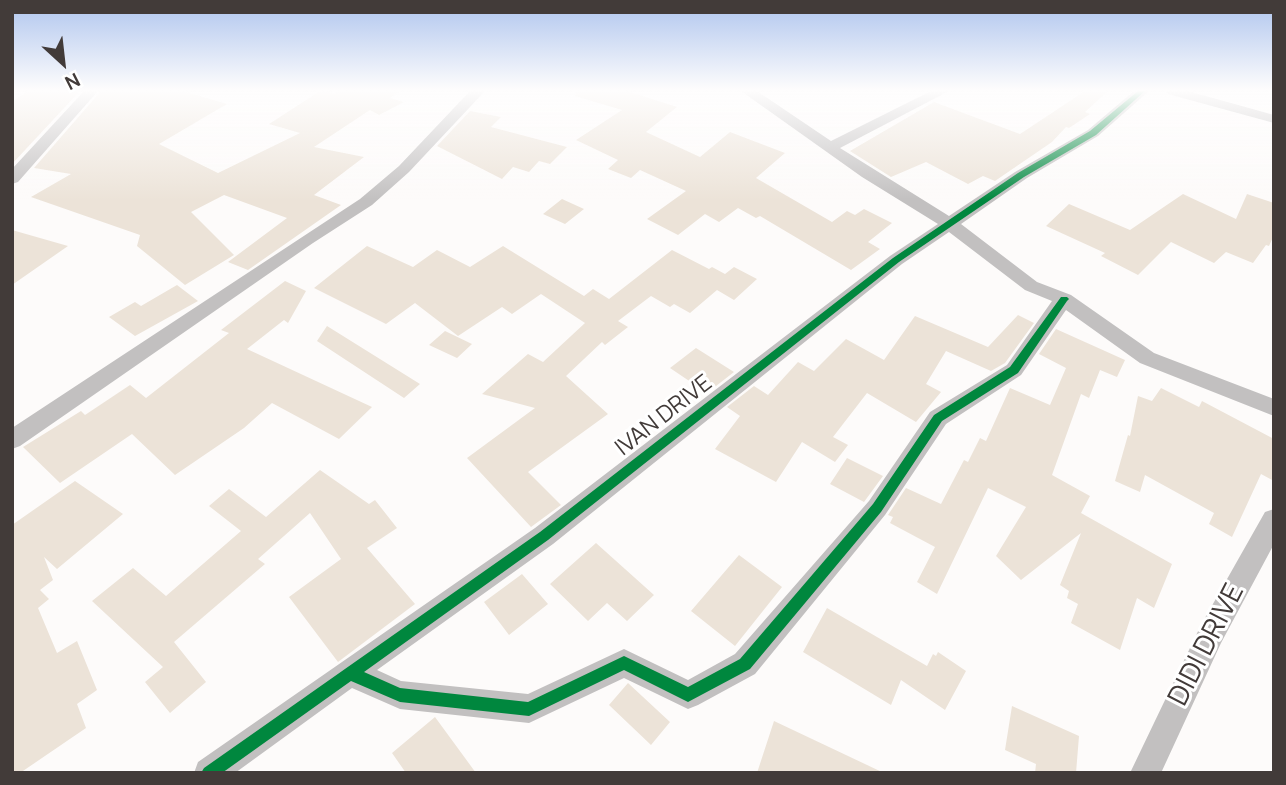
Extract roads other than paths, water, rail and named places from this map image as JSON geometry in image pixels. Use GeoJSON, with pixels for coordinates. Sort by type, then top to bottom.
{"type":"FeatureCollection","features":[{"type":"Feature","properties":{"kind":"street"},"geometry":{"type":"LineString","coordinates":[[12,179],[58,128]]}},
{"type":"Feature","properties":{"kind":"street"},"geometry":{"type":"LineString","coordinates":[[12,440],[307,239],[366,202],[404,169],[443,128]]}},
{"type":"Feature","properties":{"kind":"street"},"geometry":{"type":"LineString","coordinates":[[805,128],[867,174],[950,224],[1031,286],[1064,299],[1147,358],[1274,408]]}},
{"type":"Feature","properties":{"kind":"street"},"geometry":{"type":"LineString","coordinates":[[831,147],[869,128]]}},
{"type":"Feature","properties":{"kind":"street","name":"IVAN DRIVE"},"geometry":{"type":"LineString","coordinates":[[209,773],[544,536],[896,260],[1021,175],[1099,128]]}},
{"type":"Feature","properties":{"kind":"street"},"geometry":{"type":"LineString","coordinates":[[350,673],[400,695],[529,709],[624,663],[688,695],[745,664],[877,508],[938,418],[1014,370],[1064,299]]}},
{"type":"Feature","properties":{"kind":"street","name":"DIDI DRIVE"},"geometry":{"type":"LineString","coordinates":[[1145,773],[1212,634],[1274,520]]}}]}
